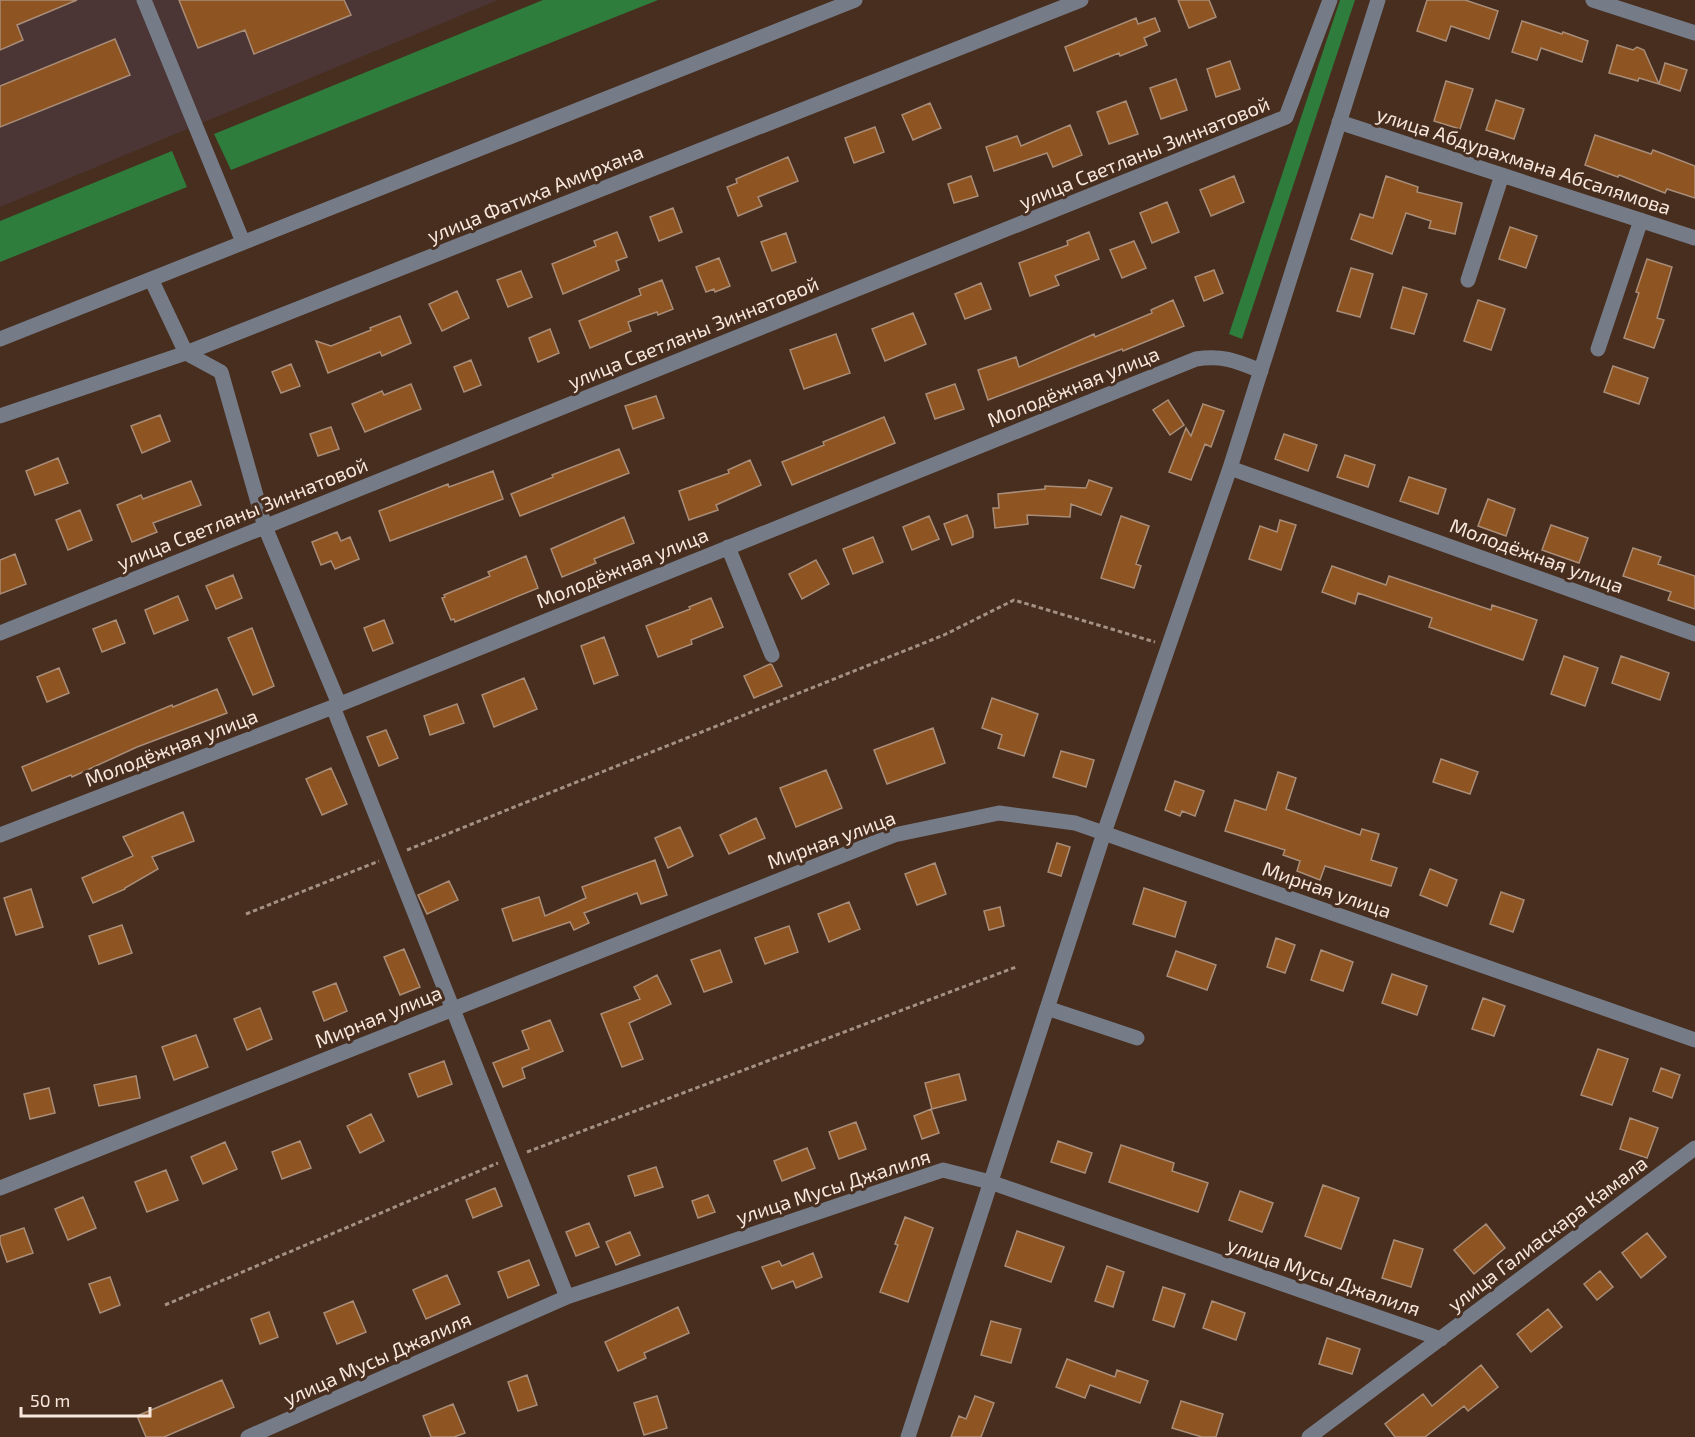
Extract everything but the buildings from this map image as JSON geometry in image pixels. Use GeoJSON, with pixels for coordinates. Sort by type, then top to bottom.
{"type":"FeatureCollection","features":[{"type":"Feature","properties":{"kind":"street"},"geometry":{"type":"LineString","coordinates":[[144,0],[243,242]]}},
{"type":"Feature","properties":{"kind":"street"},"geometry":{"type":"LineString","coordinates":[[0,339],[855,0]]}},
{"type":"Feature","properties":{"kind":"street","name":"улица Фатиха Амирхана"},"geometry":{"type":"LineString","coordinates":[[0,416],[186,354],[1081,0]]}},
{"type":"Feature","properties":{"kind":"street","name":"улица Светланы Зиннатовой"},"geometry":{"type":"LineString","coordinates":[[0,633],[1286,117],[1330,0]]}},
{"type":"Feature","properties":{"kind":"street"},"geometry":{"type":"LineString","coordinates":[[909,1437],[1104,833],[1230,468],[1378,0]]}},
{"type":"Feature","properties":{"kind":"street"},"geometry":{"type":"LineString","coordinates":[[1593,0],[1695,33]]}},
{"type":"Feature","properties":{"kind":"street","name":"улица Абдурахмана Абсалямова"},"geometry":{"type":"LineString","coordinates":[[1339,122],[1695,238]]}},
{"type":"Feature","properties":{"kind":"street"},"geometry":{"type":"LineString","coordinates":[[1468,280],[1502,175]]}},
{"type":"Feature","properties":{"kind":"street"},"geometry":{"type":"LineString","coordinates":[[1598,349],[1641,220]]}},
{"type":"Feature","properties":{"kind":"street"},"geometry":{"type":"LineString","coordinates":[[151,279],[186,354],[221,372],[265,527],[392,856],[567,1297]]}},
{"type":"Feature","properties":{"kind":"street","name":"Молодёжная улица"},"geometry":{"type":"LineString","coordinates":[[0,836],[336,706],[1196,359],[1215,356],[1261,371]]}},
{"type":"Feature","properties":{"kind":"street","name":"Молодёжная улица"},"geometry":{"type":"LineString","coordinates":[[1230,468],[1695,634]]}},
{"type":"Feature","properties":{"kind":"street"},"geometry":{"type":"LineString","coordinates":[[728,547],[772,655]]}},
{"type":"Feature","properties":{"kind":"street","name":"Мирная улица"},"geometry":{"type":"LineString","coordinates":[[0,1188],[894,835],[999,813],[1075,823],[1695,1040]]}},
{"type":"Feature","properties":{"kind":"street"},"geometry":{"type":"LineString","coordinates":[[1047,1008],[1137,1038]]}},
{"type":"Feature","properties":{"kind":"street","name":"улица Галиаскара Камала"},"geometry":{"type":"LineString","coordinates":[[1309,1437],[1695,1148]]}},
{"type":"Feature","properties":{"kind":"street","name":"улица Мусы Джалиля"},"geometry":{"type":"LineString","coordinates":[[248,1437],[567,1297],[944,1170],[990,1182],[1441,1340]]}},
{"type":"Feature","properties":{"kind":"path"},"geometry":{"type":"LineString","coordinates":[[246,914],[944,635],[1014,600],[1169,646]]}},
{"type":"Feature","properties":{"kind":"path"},"geometry":{"type":"LineString","coordinates":[[165,1305],[512,1157],[1016,967]]}},
{"type":"Feature","properties":{"kind":"shaded area"},"geometry":{"type":"Polygon","coordinates":[[[0,0],[498,0],[0,207],[0,0]]]}},
{"type":"Feature","properties":{"kind":"green space"},"geometry":{"type":"Polygon","coordinates":[[[543,0],[658,0],[231,170],[214,134],[543,0]]]}},
{"type":"Feature","properties":{"kind":"green space"},"geometry":{"type":"Polygon","coordinates":[[[1340,0],[1355,0],[1242,339],[1229,334],[1340,0]]]}},
{"type":"Feature","properties":{"kind":"green space"},"geometry":{"type":"Polygon","coordinates":[[[172,151],[187,187],[0,262],[0,221],[172,151]]]}}]}
